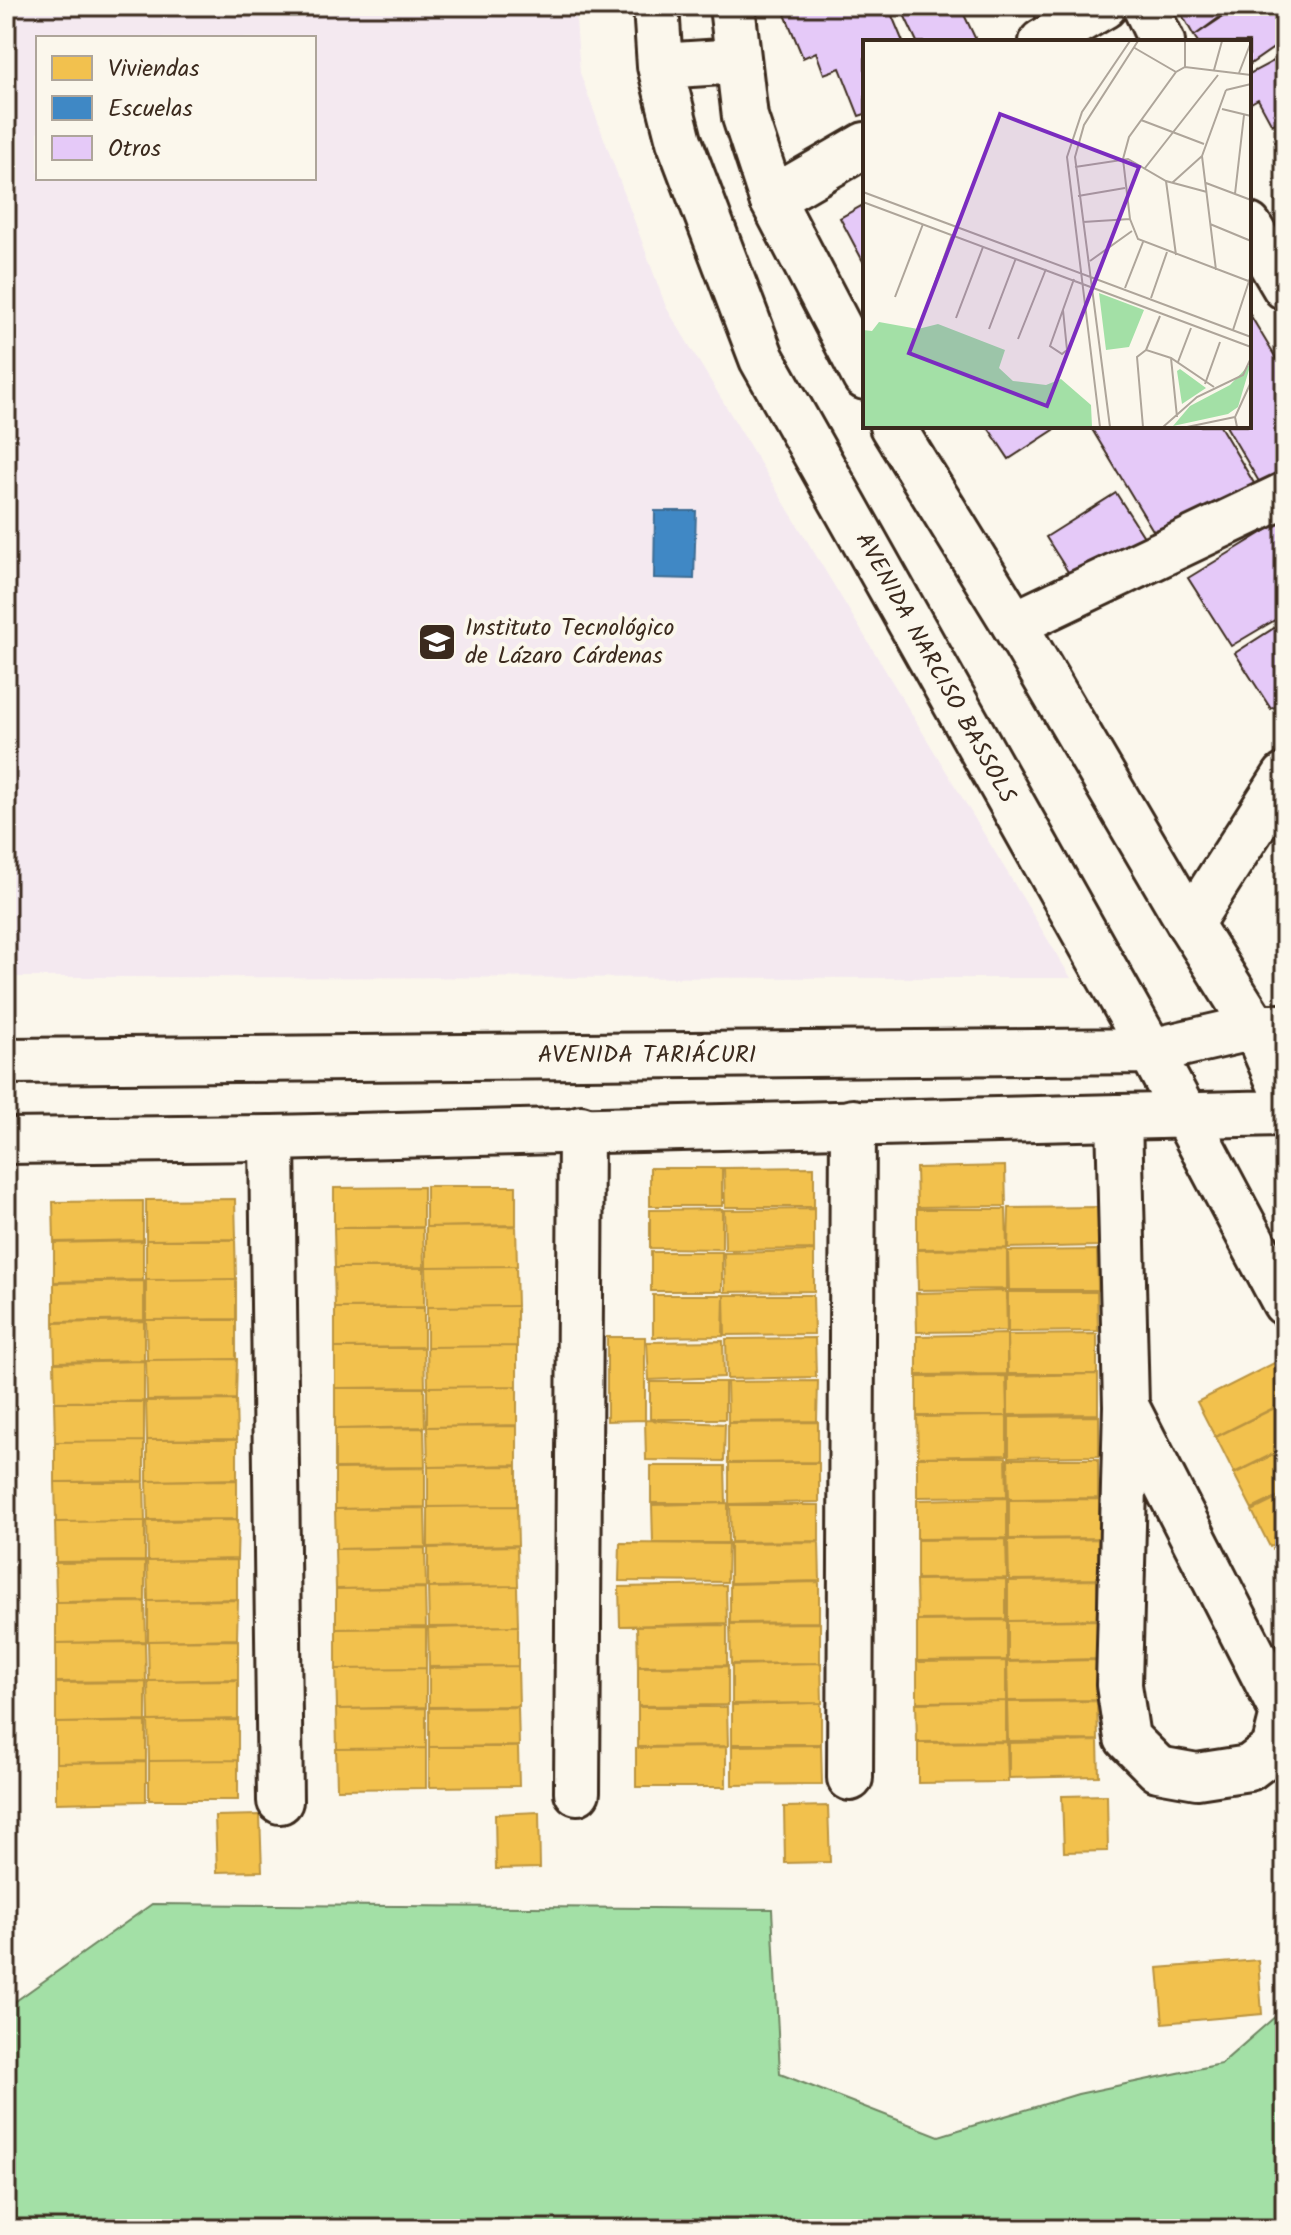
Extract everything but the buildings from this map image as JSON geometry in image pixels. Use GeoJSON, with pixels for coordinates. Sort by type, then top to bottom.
{"type":"FeatureCollection","features":[{"type":"Feature","properties":{"kind":"street","name":"AVENIDA NARCISO BASSOLS"},"geometry":{"type":"LineString","coordinates":[[656,6],[660,66],[679,141],[762,359],[1151,1051],[1285,1303]]}},
{"type":"Feature","properties":{"kind":"street"},"geometry":{"type":"LineString","coordinates":[[732,6],[745,117],[772,199],[863,373]]}},
{"type":"Feature","properties":{"kind":"street"},"geometry":{"type":"LineString","coordinates":[[1045,40],[1104,6]]}},
{"type":"Feature","properties":{"kind":"street"},"geometry":{"type":"LineString","coordinates":[[1145,6],[1161,40]]}},
{"type":"Feature","properties":{"kind":"street"},"geometry":{"type":"LineString","coordinates":[[660,66],[738,61]]}},
{"type":"Feature","properties":{"kind":"street"},"geometry":{"type":"LineString","coordinates":[[772,199],[863,146]]}},
{"type":"Feature","properties":{"kind":"street"},"geometry":{"type":"LineString","coordinates":[[1251,229],[1285,287]]}},
{"type":"Feature","properties":{"kind":"street"},"geometry":{"type":"LineString","coordinates":[[893,428],[1014,624],[1190,924],[1270,1027],[1285,1096]]}},
{"type":"Feature","properties":{"kind":"street"},"geometry":{"type":"LineString","coordinates":[[1014,624],[1285,495]]}},
{"type":"Feature","properties":{"kind":"street"},"geometry":{"type":"LineString","coordinates":[[1190,924],[1285,776]]}},
{"type":"Feature","properties":{"kind":"street","name":"AVENIDA TARIÁCURI"},"geometry":{"type":"LineString","coordinates":[[6,1061],[1151,1051],[1270,1027]]}},
{"type":"Feature","properties":{"kind":"street"},"geometry":{"type":"LineString","coordinates":[[6,1141],[272,1138],[1285,1113]]}},
{"type":"Feature","properties":{"kind":"street"},"geometry":{"type":"LineString","coordinates":[[1119,1117],[1126,1406],[1119,1685],[1127,1738],[1158,1769],[1197,1776],[1249,1768],[1274,1749],[1283,1713],[1126,1406]]}},
{"type":"Feature","properties":{"kind":"street"},"geometry":{"type":"LineString","coordinates":[[850,1778],[853,1122]]}},
{"type":"Feature","properties":{"kind":"street"},"geometry":{"type":"LineString","coordinates":[[577,1792],[581,1128]]}},
{"type":"Feature","properties":{"kind":"street"},"geometry":{"type":"LineString","coordinates":[[272,1138],[280,1801]]}},
{"type":"Feature","properties":{"kind":"shaded area","name":"Instituto Tecnológico de Lázaro Cárdenas"},"geometry":{"type":"Polygon","coordinates":[[[6,6],[575,6],[580,73],[666,307],[1071,978],[6,977],[6,6]]]}},
{"type":"Feature","properties":{"kind":"green space"},"geometry":{"type":"Polygon","coordinates":[[[152,1904],[772,1909],[780,2074],[939,2136],[1078,2094],[1221,2064],[1285,2008],[1285,2229],[6,2229],[6,2008],[152,1904]]]}},
{"type":"Feature","properties":{"kind":"place","name":"Instituto Tecnológico de Lázaro Cárdenas"},"geometry":{"type":"Point","coordinates":[437,642]}}]}
